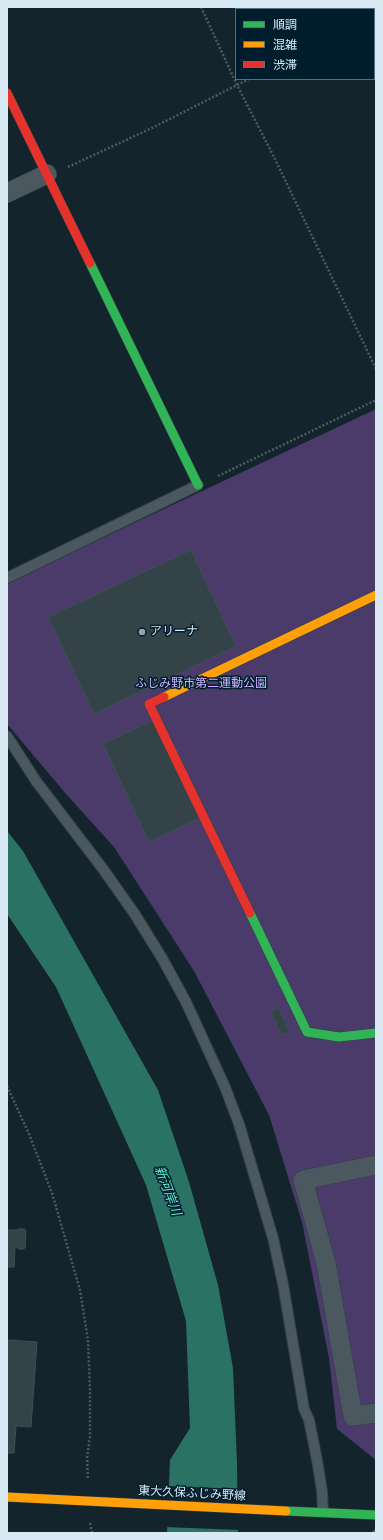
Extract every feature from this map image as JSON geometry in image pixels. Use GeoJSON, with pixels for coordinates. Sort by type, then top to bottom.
{"type":"FeatureCollection","features":[{"type":"Feature","properties":{"kind":"street"},"geometry":{"type":"LineString","coordinates":[[7,93],[198,485]]}},
{"type":"Feature","properties":{"kind":"street"},"geometry":{"type":"LineString","coordinates":[[7,193],[47,175]]}},
{"type":"Feature","properties":{"kind":"street"},"geometry":{"type":"LineString","coordinates":[[376,595],[149,704],[307,1032],[339,1037],[376,1033]]}},
{"type":"Feature","properties":{"kind":"street"},"geometry":{"type":"LineString","coordinates":[[376,1165],[303,1180],[326,1263],[353,1416],[376,1413]]}},
{"type":"Feature","properties":{"kind":"street","name":"東大久保ふじみ野線"},"geometry":{"type":"LineString","coordinates":[[7,1497],[376,1515]]}},
{"type":"Feature","properties":{"kind":"lane"},"geometry":{"type":"LineString","coordinates":[[7,578],[198,485]]}},
{"type":"Feature","properties":{"kind":"lane"},"geometry":{"type":"LineString","coordinates":[[7,736],[36,781],[103,869],[138,920],[186,1002],[225,1087],[241,1131],[273,1238],[283,1284],[304,1409],[309,1420],[317,1460],[322,1491],[319,1512]]}},
{"type":"Feature","properties":{"kind":"path"},"geometry":{"type":"LineString","coordinates":[[201,7],[237,85],[274,157],[376,369]]}},
{"type":"Feature","properties":{"kind":"path"},"geometry":{"type":"LineString","coordinates":[[47,175],[78,163],[154,127],[247,80]]}},
{"type":"Feature","properties":{"kind":"path"},"geometry":{"type":"LineString","coordinates":[[198,485],[376,400]]}},
{"type":"Feature","properties":{"kind":"path"},"geometry":{"type":"LineString","coordinates":[[7,1086],[29,1134],[52,1193],[80,1290],[88,1340],[90,1437],[87,1458],[88,1486]]}},
{"type":"Feature","properties":{"kind":"path"},"geometry":{"type":"LineString","coordinates":[[90,1517],[92,1533]]}},
{"type":"Feature","properties":{"kind":"green space","name":"ふじみ野市第二運動公園"},"geometry":{"type":"Polygon","coordinates":[[[376,409],[376,1460],[337,1429],[329,1358],[302,1222],[269,1115],[194,971],[114,847],[66,794],[7,724],[7,583],[376,409]]]}},
{"type":"Feature","properties":{"kind":"water","name":"新河岸川"},"geometry":{"type":"Polygon","coordinates":[[[7,831],[23,851],[158,1090],[189,1182],[218,1285],[233,1368],[238,1533],[167,1533],[170,1460],[190,1428],[186,1321],[146,1185],[56,987],[7,914],[7,831]]]}},
{"type":"Feature","properties":{"kind":"pier"},"geometry":{"type":"Polygon","coordinates":[[[167,1486],[240,1489],[240,1530],[165,1527],[167,1486]]]}},
{"type":"Feature","properties":{"kind":"building","name":"アリーナ"},"geometry":{"type":"Polygon","coordinates":[[[191,550],[236,646],[94,714],[48,617],[191,550]]]}},
{"type":"Feature","properties":{"kind":"building"},"geometry":{"type":"Polygon","coordinates":[[[153,720],[200,818],[149,842],[103,744],[153,720]]]}},
{"type":"Feature","properties":{"kind":"building"},"geometry":{"type":"Polygon","coordinates":[[[279,1008],[289,1032],[281,1035],[271,1011],[279,1008]]]}},
{"type":"Feature","properties":{"kind":"building"},"geometry":{"type":"Polygon","coordinates":[[[19,1229],[25,1229],[26,1231],[25,1248],[19,1249],[15,1246],[14,1267],[7,1267],[7,1230],[17,1230],[16,1231],[19,1229]]]}},
{"type":"Feature","properties":{"kind":"building"},"geometry":{"type":"Polygon","coordinates":[[[7,1340],[37,1342],[31,1427],[16,1426],[14,1453],[7,1453],[7,1340]]]}},
{"type":"Feature","properties":{"kind":"traffic: fast"},"geometry":{"type":"LineString","coordinates":[[90,263],[198,485]]}},
{"type":"Feature","properties":{"kind":"traffic: fast"},"geometry":{"type":"LineString","coordinates":[[250,913],[307,1032],[339,1037],[376,1033]]}},
{"type":"Feature","properties":{"kind":"traffic: fast"},"geometry":{"type":"LineString","coordinates":[[286,1511],[376,1515]]}},
{"type":"Feature","properties":{"kind":"traffic: slow"},"geometry":{"type":"LineString","coordinates":[[164,697],[376,595]]}},
{"type":"Feature","properties":{"kind":"traffic: slow"},"geometry":{"type":"LineString","coordinates":[[7,1497],[286,1511]]}},
{"type":"Feature","properties":{"kind":"traffic: jam"},"geometry":{"type":"LineString","coordinates":[[7,93],[90,263]]}},
{"type":"Feature","properties":{"kind":"traffic: jam"},"geometry":{"type":"LineString","coordinates":[[164,697],[149,704],[250,913]]}},
{"type":"Feature","properties":{"kind":"place","name":"アリーナ"},"geometry":{"type":"Point","coordinates":[142,632]}}]}
